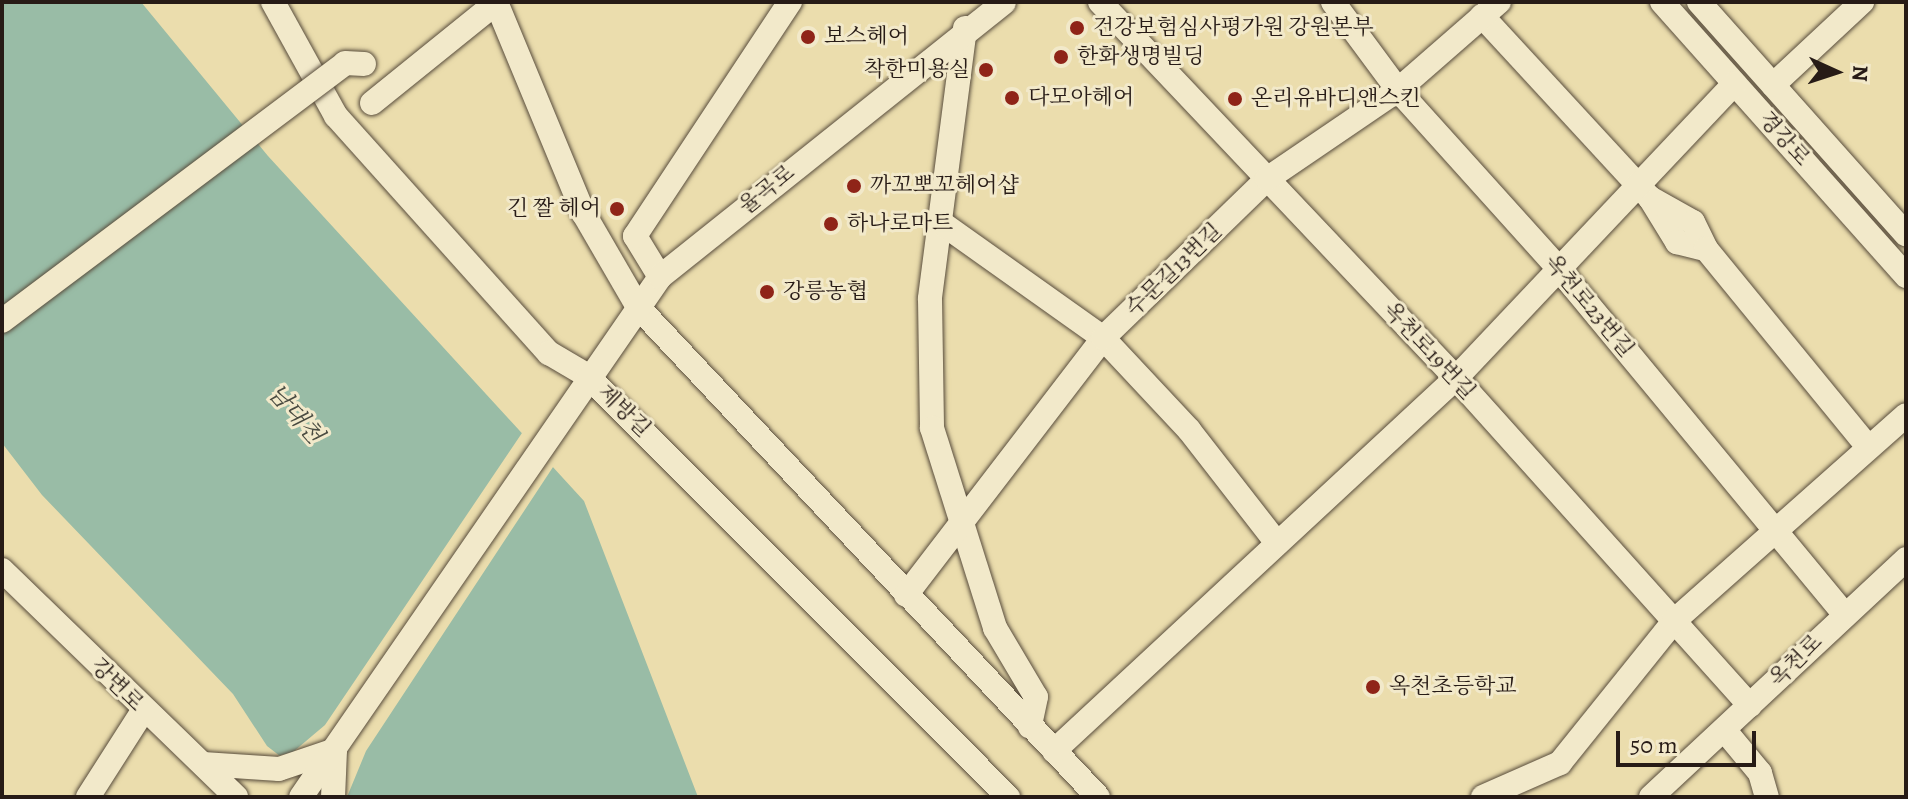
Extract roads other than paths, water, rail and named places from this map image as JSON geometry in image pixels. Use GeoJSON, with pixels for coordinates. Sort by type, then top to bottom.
{"type":"FeatureCollection","features":[{"type":"Feature","properties":{"kind":"street","name":"제방길"},"geometry":{"type":"LineString","coordinates":[[273,2],[336,116],[549,353],[588,376],[1008,797]]}},
{"type":"Feature","properties":{"kind":"street"},"geometry":{"type":"LineString","coordinates":[[372,103],[496,2],[584,214],[638,307],[1098,797]]}},
{"type":"Feature","properties":{"kind":"street"},"geometry":{"type":"LineString","coordinates":[[660,277],[635,236],[790,2]]}},
{"type":"Feature","properties":{"kind":"street","name":"율곡로"},"geometry":{"type":"LineString","coordinates":[[301,797],[566,413],[588,376],[660,277],[965,28],[1004,2]]}},
{"type":"Feature","properties":{"kind":"street","name":"옥천로19번길"},"geometry":{"type":"LineString","coordinates":[[1100,2],[1456,378],[1750,706]]}},
{"type":"Feature","properties":{"kind":"street","name":"옥천로23번길"},"geometry":{"type":"LineString","coordinates":[[1333,2],[1398,90],[1558,268],[1843,613]]}},
{"type":"Feature","properties":{"kind":"street","name":"경강로"},"geometry":{"type":"LineString","coordinates":[[1662,2],[1906,276]]}},
{"type":"Feature","properties":{"kind":"street","name":"경강로"},"geometry":{"type":"LineString","coordinates":[[1699,2],[1906,234]]}},
{"type":"Feature","properties":{"kind":"street"},"geometry":{"type":"LineString","coordinates":[[1773,85],[1862,2]]}},
{"type":"Feature","properties":{"kind":"street"},"geometry":{"type":"LineString","coordinates":[[1491,9],[1644,191],[1677,242],[1706,249],[1868,447]]}},
{"type":"Feature","properties":{"kind":"street","name":"수문길13번길"},"geometry":{"type":"LineString","coordinates":[[906,595],[1103,338],[1267,179],[1398,90],[1491,9]]}},
{"type":"Feature","properties":{"kind":"street"},"geometry":{"type":"LineString","coordinates":[[965,28],[930,299],[932,428],[964,520],[995,628],[1036,697],[1030,726]]}},
{"type":"Feature","properties":{"kind":"street"},"geometry":{"type":"LineString","coordinates":[[2,321],[345,63],[364,64]]}},
{"type":"Feature","properties":{"kind":"street"},"geometry":{"type":"LineString","coordinates":[[1054,751],[1456,378],[1558,268],[1644,191],[1734,84]]}},
{"type":"Feature","properties":{"kind":"street"},"geometry":{"type":"LineString","coordinates":[[940,222],[1103,338],[1189,430],[1277,543]]}},
{"type":"Feature","properties":{"kind":"street"},"geometry":{"type":"LineString","coordinates":[[1483,797],[1560,763],[1674,621],[1773,528],[1906,415]]}},
{"type":"Feature","properties":{"kind":"street","name":"옥천로"},"geometry":{"type":"LineString","coordinates":[[1651,797],[1726,732],[1843,613],[1906,559]]}},
{"type":"Feature","properties":{"kind":"street","name":"강변로"},"geometry":{"type":"LineString","coordinates":[[2,570],[143,711],[236,797]]}},
{"type":"Feature","properties":{"kind":"street"},"geometry":{"type":"LineString","coordinates":[[88,797],[143,711]]}},
{"type":"Feature","properties":{"kind":"street"},"geometry":{"type":"LineString","coordinates":[[1726,732],[1760,773],[1767,797]]}},
{"type":"Feature","properties":{"kind":"street"},"geometry":{"type":"LineString","coordinates":[[203,764],[252,770],[296,766],[335,750],[333,797]]}},
{"type":"Feature","properties":{"kind":"water","name":"남대천"},"geometry":{"type":"Polygon","coordinates":[[[2,2],[141,2],[268,156],[584,501],[698,797],[333,797],[267,746],[233,694],[42,495],[2,443],[2,2]]]}},
{"type":"Feature","properties":{"kind":"place","name":"건강보험심사평가원 강원본부"},"geometry":{"type":"Point","coordinates":[1077,28]}},
{"type":"Feature","properties":{"kind":"place","name":"보스헤어"},"geometry":{"type":"Point","coordinates":[808,37]}},
{"type":"Feature","properties":{"kind":"place","name":"한화생명빌딩"},"geometry":{"type":"Point","coordinates":[1061,57]}},
{"type":"Feature","properties":{"kind":"place","name":"착한미용실"},"geometry":{"type":"Point","coordinates":[986,70]}},
{"type":"Feature","properties":{"kind":"place","name":"다모아헤어"},"geometry":{"type":"Point","coordinates":[1012,98]}},
{"type":"Feature","properties":{"kind":"place","name":"온리유바디앤스킨"},"geometry":{"type":"Point","coordinates":[1235,99]}},
{"type":"Feature","properties":{"kind":"place","name":"까꼬뽀꼬헤어샵"},"geometry":{"type":"Point","coordinates":[854,186]}},
{"type":"Feature","properties":{"kind":"place","name":"긴 짤 헤어"},"geometry":{"type":"Point","coordinates":[617,209]}},
{"type":"Feature","properties":{"kind":"place","name":"하나로마트"},"geometry":{"type":"Point","coordinates":[831,224]}},
{"type":"Feature","properties":{"kind":"place","name":"강릉농협"},"geometry":{"type":"Point","coordinates":[767,292]}},
{"type":"Feature","properties":{"kind":"place","name":"옥천초등학교"},"geometry":{"type":"Point","coordinates":[1373,687]}}]}
